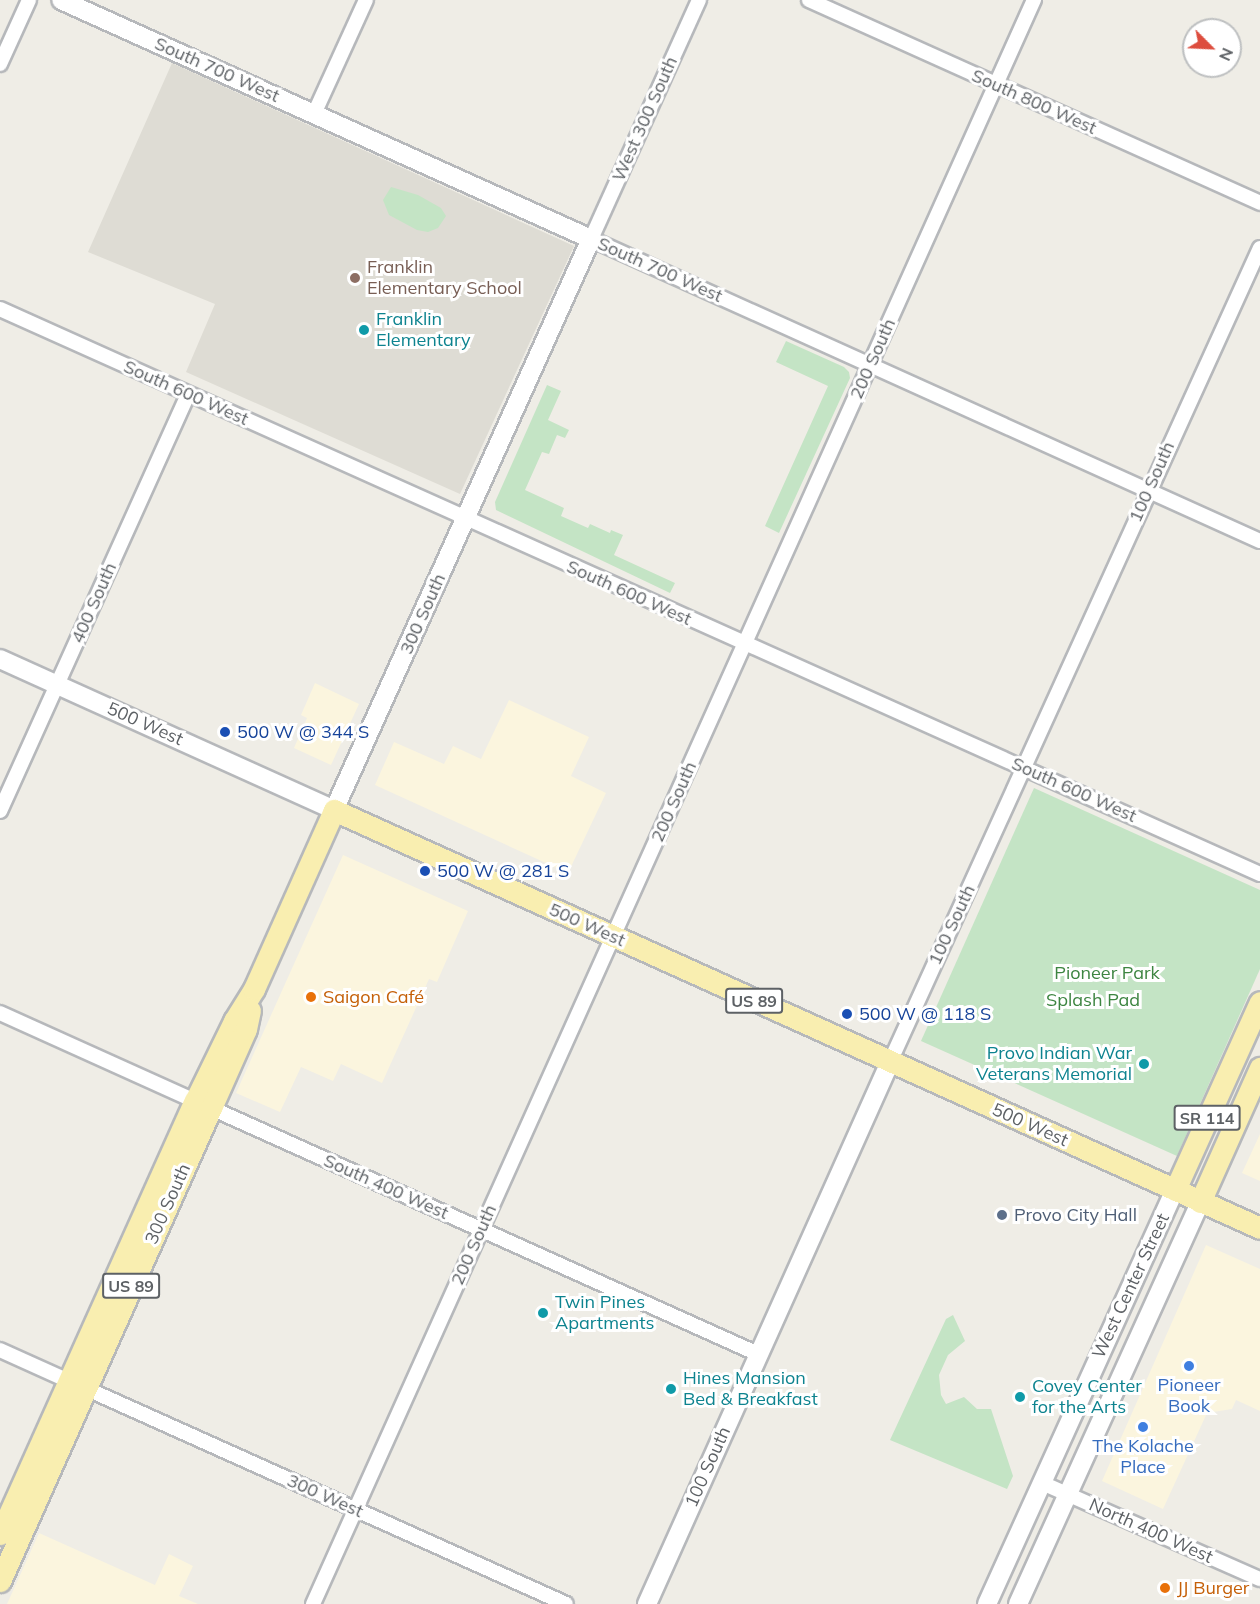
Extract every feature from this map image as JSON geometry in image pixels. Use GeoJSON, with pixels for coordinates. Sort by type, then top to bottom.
{"type":"FeatureCollection","features":[{"type":"Feature","properties":{"kind":"main road","name":"500 West"},"geometry":{"type":"LineString","coordinates":[[334,810],[1175,1190]]}},
{"type":"Feature","properties":{"kind":"main road","name":"300 South"},"geometry":{"type":"LineString","coordinates":[[0,1581],[77,1385],[203,1105],[246,1029],[255,989],[334,810]]}},
{"type":"Feature","properties":{"kind":"main road","name":"West Center Street"},"geometry":{"type":"LineString","coordinates":[[1175,1190],[1260,1002]]}},
{"type":"Feature","properties":{"kind":"main road","name":"West Center Street"},"geometry":{"type":"LineString","coordinates":[[1200,1202],[1260,1068]]}},
{"type":"Feature","properties":{"kind":"main road","name":"US 89"},"geometry":{"type":"LineString","coordinates":[[1175,1190],[1260,1228]]}},
{"type":"Feature","properties":{"kind":"main road","name":"300 South"},"geometry":{"type":"LineString","coordinates":[[0,1534],[77,1385]]}},
{"type":"Feature","properties":{"kind":"street"},"geometry":{"type":"LineString","coordinates":[[0,64],[29,0]]}},
{"type":"Feature","properties":{"kind":"street","name":"South 700 West"},"geometry":{"type":"LineString","coordinates":[[61,0],[1260,540]]}},
{"type":"Feature","properties":{"kind":"street"},"geometry":{"type":"LineString","coordinates":[[314,114],[366,0]]}},
{"type":"Feature","properties":{"kind":"street","name":"West 300 South"},"geometry":{"type":"LineString","coordinates":[[591,239],[699,0]]}},
{"type":"Feature","properties":{"kind":"street","name":"South 800 West"},"geometry":{"type":"LineString","coordinates":[[809,0],[1260,203]]}},
{"type":"Feature","properties":{"kind":"street","name":"200 South"},"geometry":{"type":"LineString","coordinates":[[312,1604],[1034,0]]}},
{"type":"Feature","properties":{"kind":"street","name":"300 South"},"geometry":{"type":"LineString","coordinates":[[334,810],[591,239]]}},
{"type":"Feature","properties":{"kind":"street","name":"100 South"},"geometry":{"type":"LineString","coordinates":[[647,1604],[1148,490],[1260,248]]}},
{"type":"Feature","properties":{"kind":"street","name":"South 600 West"},"geometry":{"type":"LineString","coordinates":[[0,309],[744,645],[1260,874]]}},
{"type":"Feature","properties":{"kind":"street","name":"400 South"},"geometry":{"type":"LineString","coordinates":[[0,812],[188,394]]}},
{"type":"Feature","properties":{"kind":"street","name":"500 West"},"geometry":{"type":"LineString","coordinates":[[0,659],[334,810]]}},
{"type":"Feature","properties":{"kind":"street","name":"South 400 West"},"geometry":{"type":"LineString","coordinates":[[0,1013],[758,1354]]}},
{"type":"Feature","properties":{"kind":"street","name":"West Center Street"},"geometry":{"type":"LineString","coordinates":[[987,1604],[1175,1190]]}},
{"type":"Feature","properties":{"kind":"street","name":"West Center Street"},"geometry":{"type":"LineString","coordinates":[[1018,1604],[1200,1202]]}},
{"type":"Feature","properties":{"kind":"street","name":"300 West"},"geometry":{"type":"LineString","coordinates":[[0,1350],[566,1604]]}},
{"type":"Feature","properties":{"kind":"street","name":"North 400 West"},"geometry":{"type":"LineString","coordinates":[[1042,1483],[1260,1579]]}},
{"type":"Feature","properties":{"kind":"shaded area","name":"Franklin Elementary School"},"geometry":{"type":"Polygon","coordinates":[[[172,63],[574,246],[460,494],[186,372],[215,304],[88,252],[172,63]]]}},
{"type":"Feature","properties":{"kind":"shaded area"},"geometry":{"type":"Polygon","coordinates":[[[315,683],[359,704],[331,765],[294,748],[307,718],[301,715],[315,683]]]}},
{"type":"Feature","properties":{"kind":"shaded area"},"geometry":{"type":"Polygon","coordinates":[[[509,700],[589,737],[571,776],[606,793],[568,873],[375,785],[394,742],[444,764],[453,746],[481,759],[509,700]]]}},
{"type":"Feature","properties":{"kind":"shaded area"},"geometry":{"type":"Polygon","coordinates":[[[343,855],[468,911],[437,982],[429,979],[382,1083],[341,1064],[333,1081],[301,1067],[280,1112],[236,1093],[343,855]]]}},
{"type":"Feature","properties":{"kind":"shaded area"},"geometry":{"type":"Polygon","coordinates":[[[1260,1134],[1260,1181],[1242,1173],[1260,1134]]]}},
{"type":"Feature","properties":{"kind":"shaded area"},"geometry":{"type":"Polygon","coordinates":[[[1206,1245],[1260,1269],[1260,1411],[1236,1400],[1232,1409],[1207,1413],[1163,1509],[1102,1481],[1206,1245]]]}},
{"type":"Feature","properties":{"kind":"shaded area"},"geometry":{"type":"Polygon","coordinates":[[[39,1533],[155,1585],[169,1554],[193,1566],[179,1596],[198,1604],[7,1604],[39,1533]]]}},
{"type":"Feature","properties":{"kind":"green space"},"geometry":{"type":"Polygon","coordinates":[[[391,187],[418,195],[441,208],[446,216],[438,228],[428,232],[417,230],[389,215],[383,200],[391,187]]]}},
{"type":"Feature","properties":{"kind":"green space"},"geometry":{"type":"Polygon","coordinates":[[[786,341],[844,367],[849,372],[850,378],[779,533],[765,526],[828,386],[776,362],[786,341]]]}},
{"type":"Feature","properties":{"kind":"green space"},"geometry":{"type":"Polygon","coordinates":[[[547,385],[561,391],[548,420],[569,430],[565,438],[557,435],[549,454],[542,452],[525,490],[564,508],[561,516],[588,528],[590,524],[610,533],[611,530],[623,535],[614,555],[675,583],[670,593],[496,510],[495,502],[547,385]]]}},
{"type":"Feature","properties":{"kind":"green space","name":"Pioneer Park"},"geometry":{"type":"Polygon","coordinates":[[[1034,788],[1260,890],[1260,969],[1177,1156],[921,1041],[1034,788]]]}},
{"type":"Feature","properties":{"kind":"green space"},"geometry":{"type":"Polygon","coordinates":[[[953,1315],[965,1341],[948,1355],[939,1375],[941,1395],[946,1404],[964,1397],[977,1409],[991,1409],[1013,1476],[1007,1489],[890,1440],[946,1319],[953,1315]]]}},
{"type":"Feature","properties":{"kind":"place","name":"Franklin Elementary School"},"geometry":{"type":"Point","coordinates":[355,278]}},
{"type":"Feature","properties":{"kind":"place","name":"Franklin Elementary"},"geometry":{"type":"Point","coordinates":[364,330]}},
{"type":"Feature","properties":{"kind":"place","name":"500 W @ 344 S"},"geometry":{"type":"Point","coordinates":[225,732]}},
{"type":"Feature","properties":{"kind":"place","name":"500 W @ 281 S"},"geometry":{"type":"Point","coordinates":[425,871]}},
{"type":"Feature","properties":{"kind":"place","name":"Saigon Café"},"geometry":{"type":"Point","coordinates":[311,997]}},
{"type":"Feature","properties":{"kind":"place","name":"500 W @ 118 S"},"geometry":{"type":"Point","coordinates":[847,1014]}},
{"type":"Feature","properties":{"kind":"place","name":"Provo Indian War Veterans Memorial"},"geometry":{"type":"Point","coordinates":[1144,1064]}},
{"type":"Feature","properties":{"kind":"place","name":"Provo City Hall"},"geometry":{"type":"Point","coordinates":[1002,1215]}},
{"type":"Feature","properties":{"kind":"place","name":"Twin Pines Apartments"},"geometry":{"type":"Point","coordinates":[543,1313]}},
{"type":"Feature","properties":{"kind":"place","name":"Pioneer Book"},"geometry":{"type":"Point","coordinates":[1189,1366]}},
{"type":"Feature","properties":{"kind":"place","name":"Hines Mansion Bed & Breakfast"},"geometry":{"type":"Point","coordinates":[671,1389]}},
{"type":"Feature","properties":{"kind":"place","name":"Covey Center for the Arts"},"geometry":{"type":"Point","coordinates":[1020,1397]}},
{"type":"Feature","properties":{"kind":"place","name":"The Kolache Place"},"geometry":{"type":"Point","coordinates":[1143,1427]}},
{"type":"Feature","properties":{"kind":"place","name":"JJ Burger"},"geometry":{"type":"Point","coordinates":[1165,1588]}},
{"type":"Feature","properties":{"kind":"park label","name":"Splash Pad"},"geometry":{"type":"Point","coordinates":[1093,1000]}}]}
